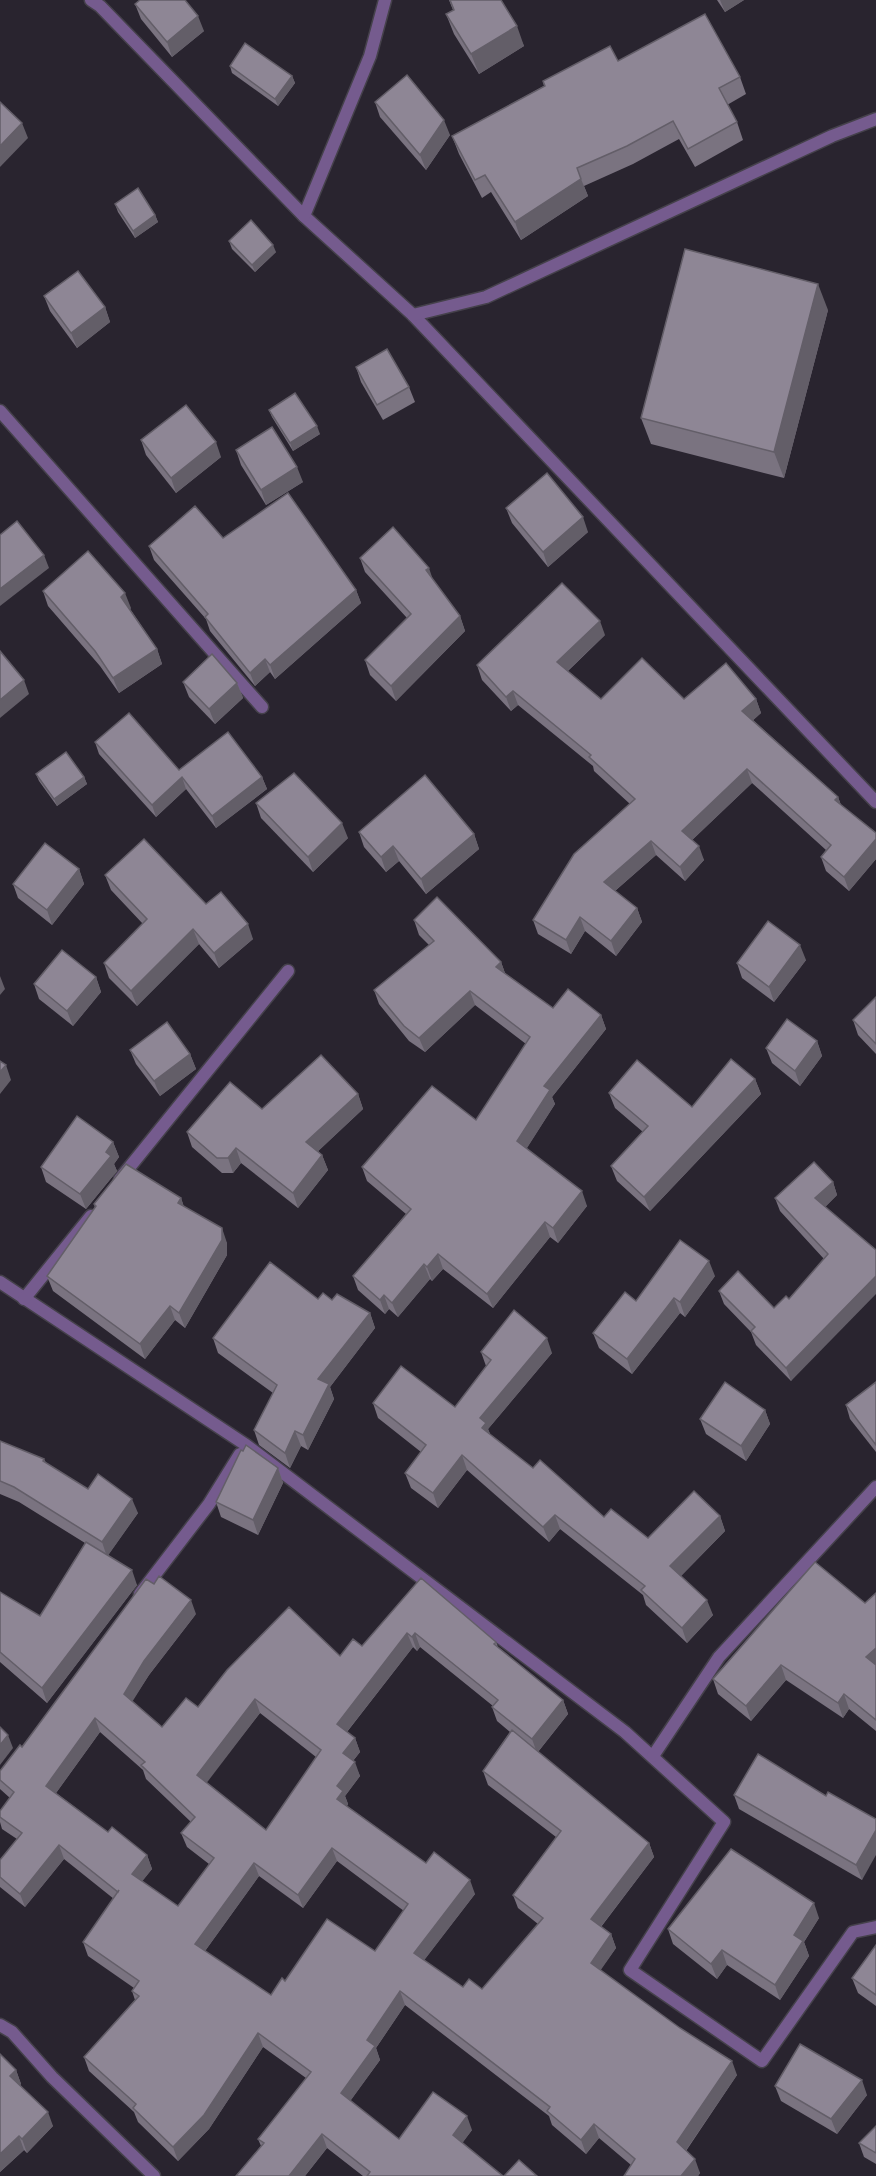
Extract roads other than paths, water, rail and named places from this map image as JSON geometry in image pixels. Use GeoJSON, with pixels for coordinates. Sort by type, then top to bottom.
{"type":"FeatureCollection","features":[{"type":"Feature","properties":{"kind":"street"},"geometry":{"type":"LineString","coordinates":[[304,216],[370,56],[385,0]]}},
{"type":"Feature","properties":{"kind":"street"},"geometry":{"type":"LineString","coordinates":[[99,2],[304,216],[413,315],[876,802]]}},
{"type":"Feature","properties":{"kind":"street"},"geometry":{"type":"LineString","coordinates":[[413,315],[486,297],[832,136],[876,119]]}},
{"type":"Feature","properties":{"kind":"street"},"geometry":{"type":"LineString","coordinates":[[0,411],[262,707]]}},
{"type":"Feature","properties":{"kind":"street"},"geometry":{"type":"LineString","coordinates":[[112,1190],[288,971]]}},
{"type":"Feature","properties":{"kind":"street"},"geometry":{"type":"LineString","coordinates":[[24,1299],[97,1208]]}},
{"type":"Feature","properties":{"kind":"street"},"geometry":{"type":"LineString","coordinates":[[0,1282],[246,1445],[653,1756],[724,1822],[630,1970],[762,2061],[853,1932],[876,1927]]}},
{"type":"Feature","properties":{"kind":"street"},"geometry":{"type":"LineString","coordinates":[[129,1608],[209,1504],[246,1445]]}},
{"type":"Feature","properties":{"kind":"street"},"geometry":{"type":"LineString","coordinates":[[653,1756],[718,1658],[876,1486]]}},
{"type":"Feature","properties":{"kind":"street"},"geometry":{"type":"LineString","coordinates":[[0,2025],[12,2032],[52,2078],[154,2176]]}}]}
